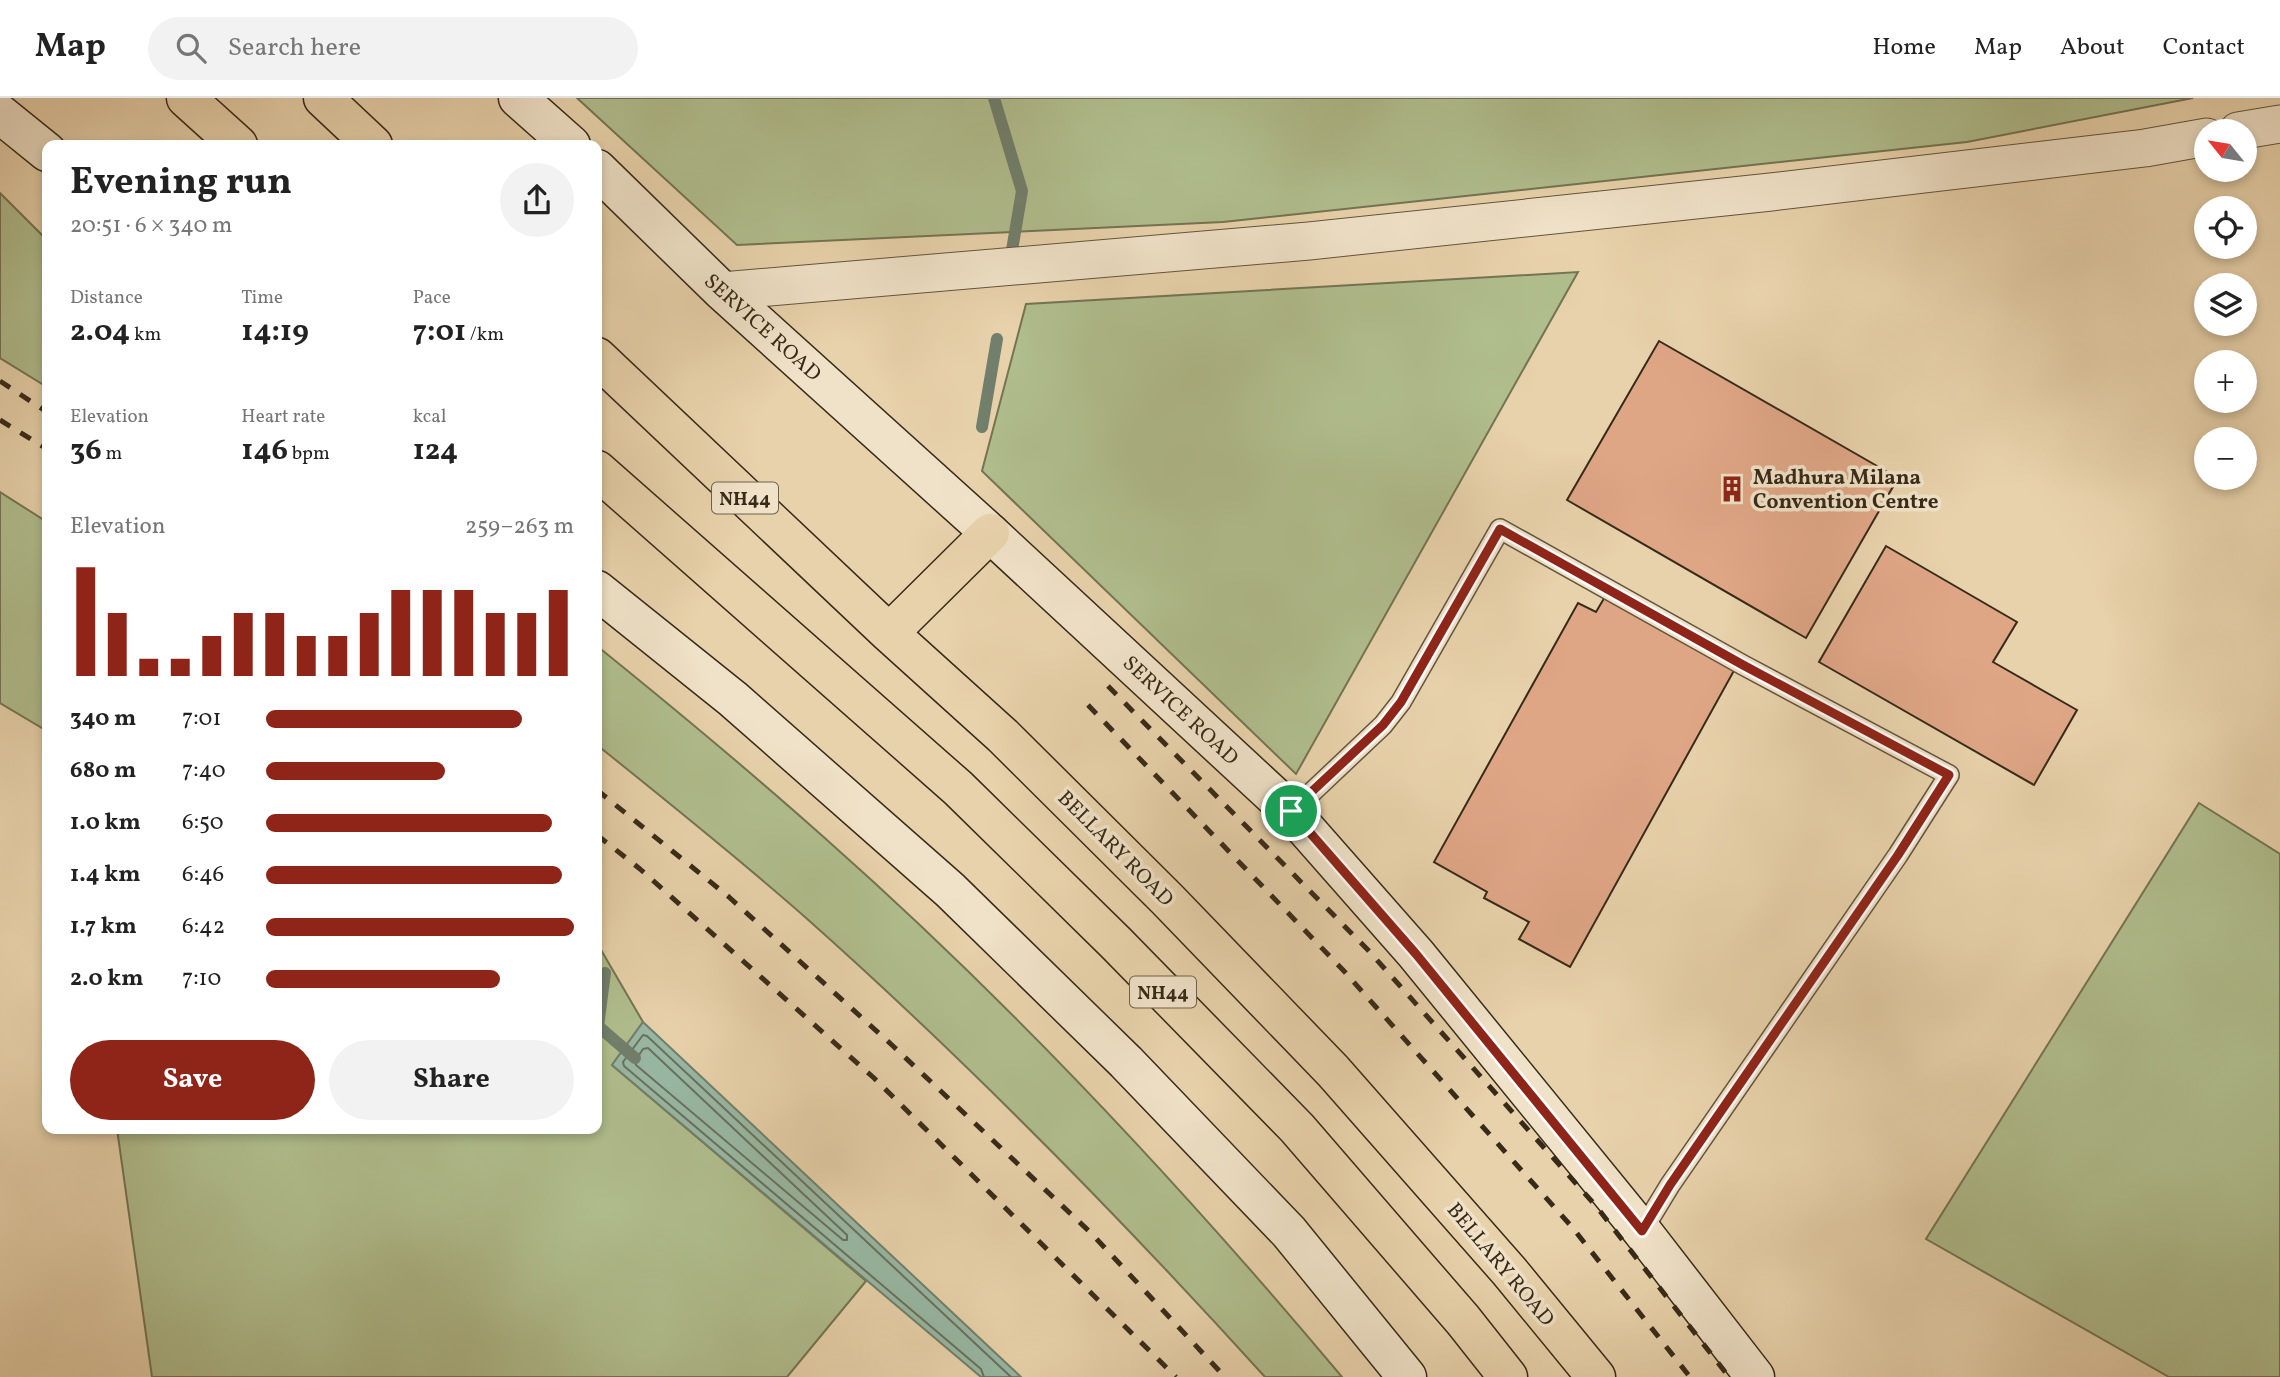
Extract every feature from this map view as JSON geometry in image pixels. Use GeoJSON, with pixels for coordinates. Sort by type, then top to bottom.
{"type":"FeatureCollection","features":[{"type":"Feature","properties":{"kind":"highway"},"geometry":{"type":"LineString","coordinates":[[186,98],[232,140]]}},
{"type":"Feature","properties":{"kind":"highway"},"geometry":{"type":"LineString","coordinates":[[323,98],[368,140]]}},
{"type":"Feature","properties":{"kind":"highway","name":"BELLARY ROAD"},"geometry":{"type":"LineString","coordinates":[[602,362],[892,636],[1012,745],[1167,899],[1333,1071],[1509,1270],[1596,1377]]}},
{"type":"Feature","properties":{"kind":"highway","name":"NH44"},"geometry":{"type":"LineString","coordinates":[[602,474],[958,788],[1116,943],[1297,1128],[1463,1320],[1508,1377]]}},
{"type":"Feature","properties":{"kind":"highway"},"geometry":{"type":"LineString","coordinates":[[892,636],[990,533]]}},
{"type":"Feature","properties":{"kind":"main road"},"geometry":{"type":"LineString","coordinates":[[518,98],[565,140]]}},
{"type":"Feature","properties":{"kind":"main road"},"geometry":{"type":"LineString","coordinates":[[0,114],[42,148]]}},
{"type":"Feature","properties":{"kind":"main road","name":"SERVICE ROAD"},"geometry":{"type":"LineString","coordinates":[[602,174],[722,291],[990,533],[1291,811],[1416,954],[1642,1231],[1755,1377]]}},
{"type":"Feature","properties":{"kind":"main road"},"geometry":{"type":"LineString","coordinates":[[602,594],[733,698],[950,890],[1126,1062],[1289,1232],[1407,1377]]}},
{"type":"Feature","properties":{"kind":"street"},"geometry":{"type":"LineString","coordinates":[[2258,128],[2280,124]]}},
{"type":"Feature","properties":{"kind":"street"},"geometry":{"type":"LineString","coordinates":[[722,291],[1336,238],[1784,190],[2145,148],[2194,139]]}},
{"type":"Feature","properties":{"kind":"lane"},"geometry":{"type":"LineString","coordinates":[[1291,811],[1383,725],[1401,702],[1500,529],[1743,665],[1949,775],[1898,855],[1670,1185],[1642,1231]]}},
{"type":"Feature","properties":{"kind":"shaded area"},"geometry":{"type":"Polygon","coordinates":[[[577,98],[2193,98],[1967,142],[1223,222],[737,245],[577,98]]]}},
{"type":"Feature","properties":{"kind":"shaded area"},"geometry":{"type":"Polygon","coordinates":[[[0,193],[42,235],[42,384],[0,358],[0,193]]]}},
{"type":"Feature","properties":{"kind":"shaded area"},"geometry":{"type":"Polygon","coordinates":[[[1578,272],[1296,774],[982,471],[1026,304],[1578,272]]]}},
{"type":"Feature","properties":{"kind":"shaded area"},"geometry":{"type":"Polygon","coordinates":[[[0,492],[42,519],[42,728],[0,703],[0,492]]]}},
{"type":"Feature","properties":{"kind":"shaded area"},"geometry":{"type":"Polygon","coordinates":[[[602,650],[799,815],[963,966],[1158,1167],[1342,1377],[1265,1377],[1155,1258],[984,1084],[780,895],[602,749],[602,650]]]}},
{"type":"Feature","properties":{"kind":"shaded area"},"geometry":{"type":"Polygon","coordinates":[[[2199,803],[2280,854],[2280,1377],[2169,1377],[1926,1239],[2199,803]]]}},
{"type":"Feature","properties":{"kind":"shaded area"},"geometry":{"type":"Polygon","coordinates":[[[602,952],[643,1022],[612,1065],[866,1281],[787,1377],[152,1377],[118,1134],[602,1134],[602,952]]]}},
{"type":"Feature","properties":{"kind":"water"},"geometry":{"type":"Polygon","coordinates":[[[643,1022],[1021,1377],[981,1377],[612,1065],[643,1022]]]}},
{"type":"Feature","properties":{"kind":"building","name":"Madhura Milana Convention Centre"},"geometry":{"type":"Polygon","coordinates":[[[1659,341],[1898,478],[1806,638],[1567,500],[1659,341]]]}},
{"type":"Feature","properties":{"kind":"building"},"geometry":{"type":"Polygon","coordinates":[[[1886,546],[2017,622],[1993,662],[2077,710],[2034,785],[1819,662],[1886,546]]]}},
{"type":"Feature","properties":{"kind":"building"},"geometry":{"type":"Polygon","coordinates":[[[1606,595],[1736,667],[1570,967],[1519,939],[1529,922],[1484,898],[1487,892],[1434,862],[1578,603],[1596,612],[1606,595]]]}},
{"type":"Feature","properties":{"kind":"waterway"},"geometry":{"type":"LineString","coordinates":[[994,98],[1022,191],[1010,262]]}},
{"type":"Feature","properties":{"kind":"waterway"},"geometry":{"type":"LineString","coordinates":[[982,427],[997,339]]}},
{"type":"Feature","properties":{"kind":"waterway"},"geometry":{"type":"LineString","coordinates":[[602,996],[605,973]]}},
{"type":"Feature","properties":{"kind":"waterway"},"geometry":{"type":"LineString","coordinates":[[602,1029],[635,1058]]}},
{"type":"Feature","properties":{"kind":"railway"},"geometry":{"type":"LineString","coordinates":[[0,381],[42,409]]}},
{"type":"Feature","properties":{"kind":"railway"},"geometry":{"type":"LineString","coordinates":[[0,420],[42,446]]}},
{"type":"Feature","properties":{"kind":"railway"},"geometry":{"type":"LineString","coordinates":[[1108,686],[1368,950],[1596,1206],[1729,1377]]}},
{"type":"Feature","properties":{"kind":"railway"},"geometry":{"type":"LineString","coordinates":[[1088,705],[1343,970],[1572,1227],[1690,1377]]}},
{"type":"Feature","properties":{"kind":"railway"},"geometry":{"type":"LineString","coordinates":[[602,794],[729,897],[893,1046],[1091,1233],[1225,1377]]}},
{"type":"Feature","properties":{"kind":"railway"},"geometry":{"type":"LineString","coordinates":[[602,839],[640,869],[874,1078],[1176,1377]]}},
{"type":"Feature","properties":{"kind":"place","name":"Madhura Milana Convention Centre"},"geometry":{"type":"Point","coordinates":[1732,489]}},
{"type":"Feature","properties":{"kind":"route"},"geometry":{"type":"LineString","coordinates":[[1500,529],[1743,665],[1949,775],[1898,855],[1670,1185],[1642,1231],[1416,954],[1291,811],[1383,725],[1401,702],[1500,529]]}}]}
